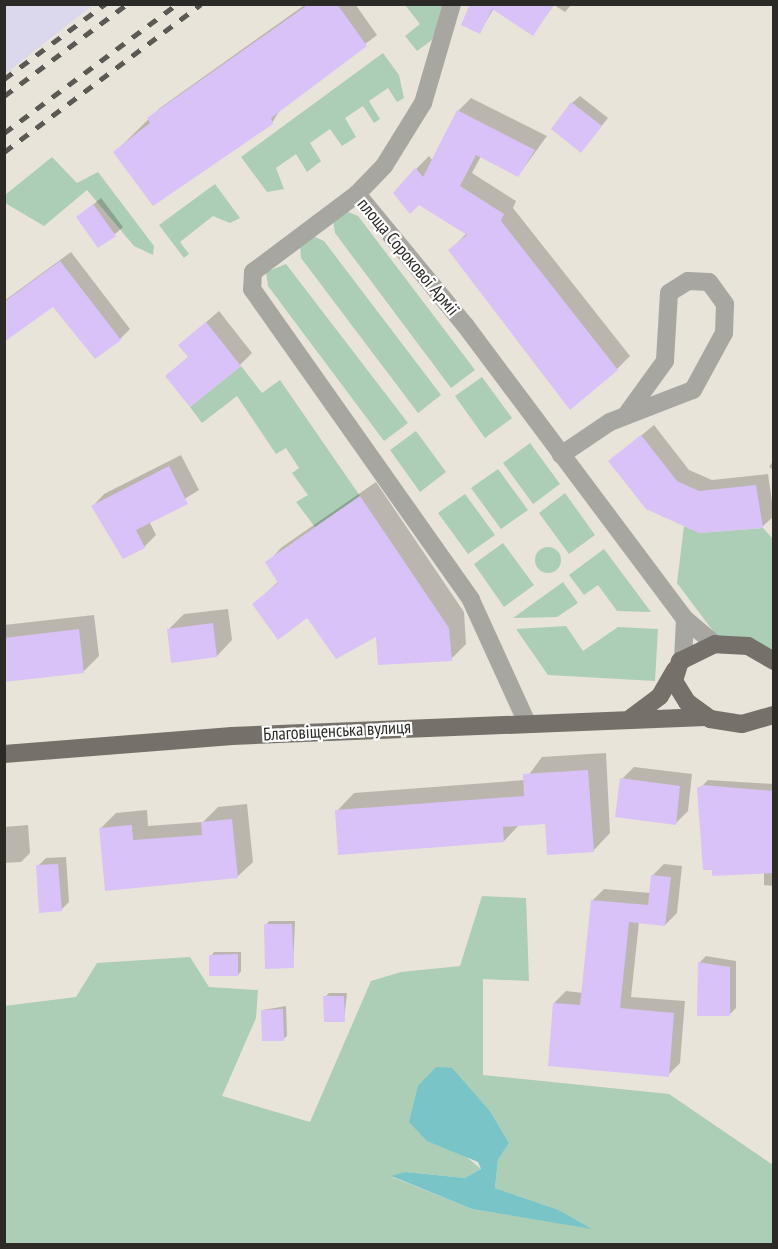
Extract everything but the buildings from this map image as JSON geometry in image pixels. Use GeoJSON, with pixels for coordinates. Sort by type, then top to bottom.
{"type":"FeatureCollection","features":[{"type":"Feature","properties":{"kind":"main road"},"geometry":{"type":"LineString","coordinates":[[627,720],[660,696],[679,664],[715,644],[748,646],[774,661]]}},
{"type":"Feature","properties":{"kind":"main road"},"geometry":{"type":"LineString","coordinates":[[679,664],[680,693],[706,717],[742,724],[774,715]]}},
{"type":"Feature","properties":{"kind":"main road","name":"Благовіщенська вулиця"},"geometry":{"type":"LineString","coordinates":[[4,754],[232,736],[706,717]]}},
{"type":"Feature","properties":{"kind":"street"},"geometry":{"type":"LineString","coordinates":[[357,194],[384,166],[423,103],[452,4]]}},
{"type":"Feature","properties":{"kind":"street","name":"площа Сорокової Армії"},"geometry":{"type":"LineString","coordinates":[[527,723],[471,600],[252,289],[253,272],[357,194],[561,455],[685,619],[715,644]]}},
{"type":"Feature","properties":{"kind":"street"},"geometry":{"type":"LineString","coordinates":[[561,455],[626,415],[693,390],[724,333],[725,304],[709,282],[688,280],[669,293],[665,361],[626,415]]}},
{"type":"Feature","properties":{"kind":"street"},"geometry":{"type":"LineString","coordinates":[[679,664],[685,619]]}},
{"type":"Feature","properties":{"kind":"shaded area"},"geometry":{"type":"Polygon","coordinates":[[[5,4],[93,4],[93,5],[5,74],[5,4]]]}},
{"type":"Feature","properties":{"kind":"green space"},"geometry":{"type":"Polygon","coordinates":[[[405,5],[444,5],[432,40],[417,51],[405,36],[420,24],[405,5]]]}},
{"type":"Feature","properties":{"kind":"green space"},"geometry":{"type":"Polygon","coordinates":[[[383,53],[399,75],[404,98],[397,102],[388,88],[369,101],[380,119],[374,123],[363,106],[345,118],[356,137],[342,146],[330,129],[310,143],[321,161],[307,172],[296,154],[276,168],[284,189],[267,192],[241,157],[383,53]]]}},
{"type":"Feature","properties":{"kind":"green space"},"geometry":{"type":"Polygon","coordinates":[[[52,157],[77,183],[98,172],[154,246],[153,255],[134,246],[87,190],[44,226],[5,203],[5,195],[52,157]]]}},
{"type":"Feature","properties":{"kind":"green space"},"geometry":{"type":"Polygon","coordinates":[[[215,184],[240,218],[230,223],[213,216],[180,242],[189,254],[184,258],[159,225],[215,184]]]}},
{"type":"Feature","properties":{"kind":"green space"},"geometry":{"type":"Polygon","coordinates":[[[346,211],[358,216],[475,370],[451,388],[335,233],[333,219],[346,211]]]}},
{"type":"Feature","properties":{"kind":"green space"},"geometry":{"type":"Polygon","coordinates":[[[313,236],[324,241],[441,395],[418,413],[301,258],[300,244],[313,236]]]}},
{"type":"Feature","properties":{"kind":"green space"},"geometry":{"type":"Polygon","coordinates":[[[286,264],[408,423],[384,441],[268,286],[266,272],[286,264]]]}},
{"type":"Feature","properties":{"kind":"green space"},"geometry":{"type":"Polygon","coordinates":[[[241,366],[262,393],[280,380],[360,496],[315,527],[296,502],[308,495],[292,473],[299,468],[286,448],[276,454],[237,396],[202,423],[190,407],[241,366]]]}},
{"type":"Feature","properties":{"kind":"green space"},"geometry":{"type":"Polygon","coordinates":[[[482,377],[512,418],[485,438],[455,396],[482,377]]]}},
{"type":"Feature","properties":{"kind":"green space"},"geometry":{"type":"Polygon","coordinates":[[[416,431],[446,472],[420,492],[390,450],[416,431]]]}},
{"type":"Feature","properties":{"kind":"green space"},"geometry":{"type":"Polygon","coordinates":[[[530,443],[560,484],[533,504],[503,463],[530,443]]]}},
{"type":"Feature","properties":{"kind":"green space"},"geometry":{"type":"Polygon","coordinates":[[[498,469],[528,510],[501,529],[471,488],[498,469]]]}},
{"type":"Feature","properties":{"kind":"green space"},"geometry":{"type":"Polygon","coordinates":[[[565,493],[595,535],[569,554],[539,513],[565,493]]]}},
{"type":"Feature","properties":{"kind":"green space"},"geometry":{"type":"Polygon","coordinates":[[[465,494],[495,535],[468,554],[438,513],[465,494]]]}},
{"type":"Feature","properties":{"kind":"green space"},"geometry":{"type":"Polygon","coordinates":[[[684,526],[700,533],[763,528],[773,539],[773,661],[722,643],[677,583],[684,526]]]}},
{"type":"Feature","properties":{"kind":"green space"},"geometry":{"type":"Polygon","coordinates":[[[503,543],[534,585],[504,607],[474,564],[503,543]]]}},
{"type":"Feature","properties":{"kind":"green space"},"geometry":{"type":"Polygon","coordinates":[[[548,547],[558,550],[561,560],[558,570],[548,573],[538,570],[535,560],[538,550],[548,547]]]}},
{"type":"Feature","properties":{"kind":"green space"},"geometry":{"type":"Polygon","coordinates":[[[604,549],[651,612],[617,611],[598,585],[584,595],[569,575],[604,549]]]}},
{"type":"Feature","properties":{"kind":"green space"},"geometry":{"type":"Polygon","coordinates":[[[563,582],[578,603],[557,617],[513,618],[563,582]]]}},
{"type":"Feature","properties":{"kind":"green space"},"geometry":{"type":"Polygon","coordinates":[[[566,626],[583,651],[618,627],[658,629],[655,681],[548,675],[516,629],[566,626]]]}},
{"type":"Feature","properties":{"kind":"green space"},"geometry":{"type":"Polygon","coordinates":[[[482,896],[526,898],[529,981],[483,979],[483,1075],[669,1094],[773,1165],[773,1244],[5,1244],[4,1006],[76,997],[97,963],[190,957],[209,987],[258,990],[256,1018],[222,1096],[310,1122],[371,981],[401,972],[460,966],[482,896]],[[452,1069],[463,1154],[481,1169],[465,1178],[406,1172],[392,1177],[472,1209],[590,1228],[559,1210],[495,1188],[498,1160],[509,1143],[490,1111],[452,1069]]]}},
{"type":"Feature","properties":{"kind":"water"},"geometry":{"type":"Polygon","coordinates":[[[436,1067],[452,1068],[490,1111],[509,1143],[498,1160],[495,1188],[559,1210],[592,1229],[472,1209],[391,1176],[406,1172],[465,1178],[481,1169],[478,1162],[427,1141],[409,1122],[418,1086],[436,1067]]]}},
{"type":"Feature","properties":{"kind":"railway"},"geometry":{"type":"LineString","coordinates":[[4,79],[105,4]]}},
{"type":"Feature","properties":{"kind":"railway"},"geometry":{"type":"LineString","coordinates":[[4,96],[127,4]]}},
{"type":"Feature","properties":{"kind":"railway"},"geometry":{"type":"LineString","coordinates":[[4,133],[177,4]]}},
{"type":"Feature","properties":{"kind":"railway"},"geometry":{"type":"LineString","coordinates":[[4,152],[201,4]]}}]}
